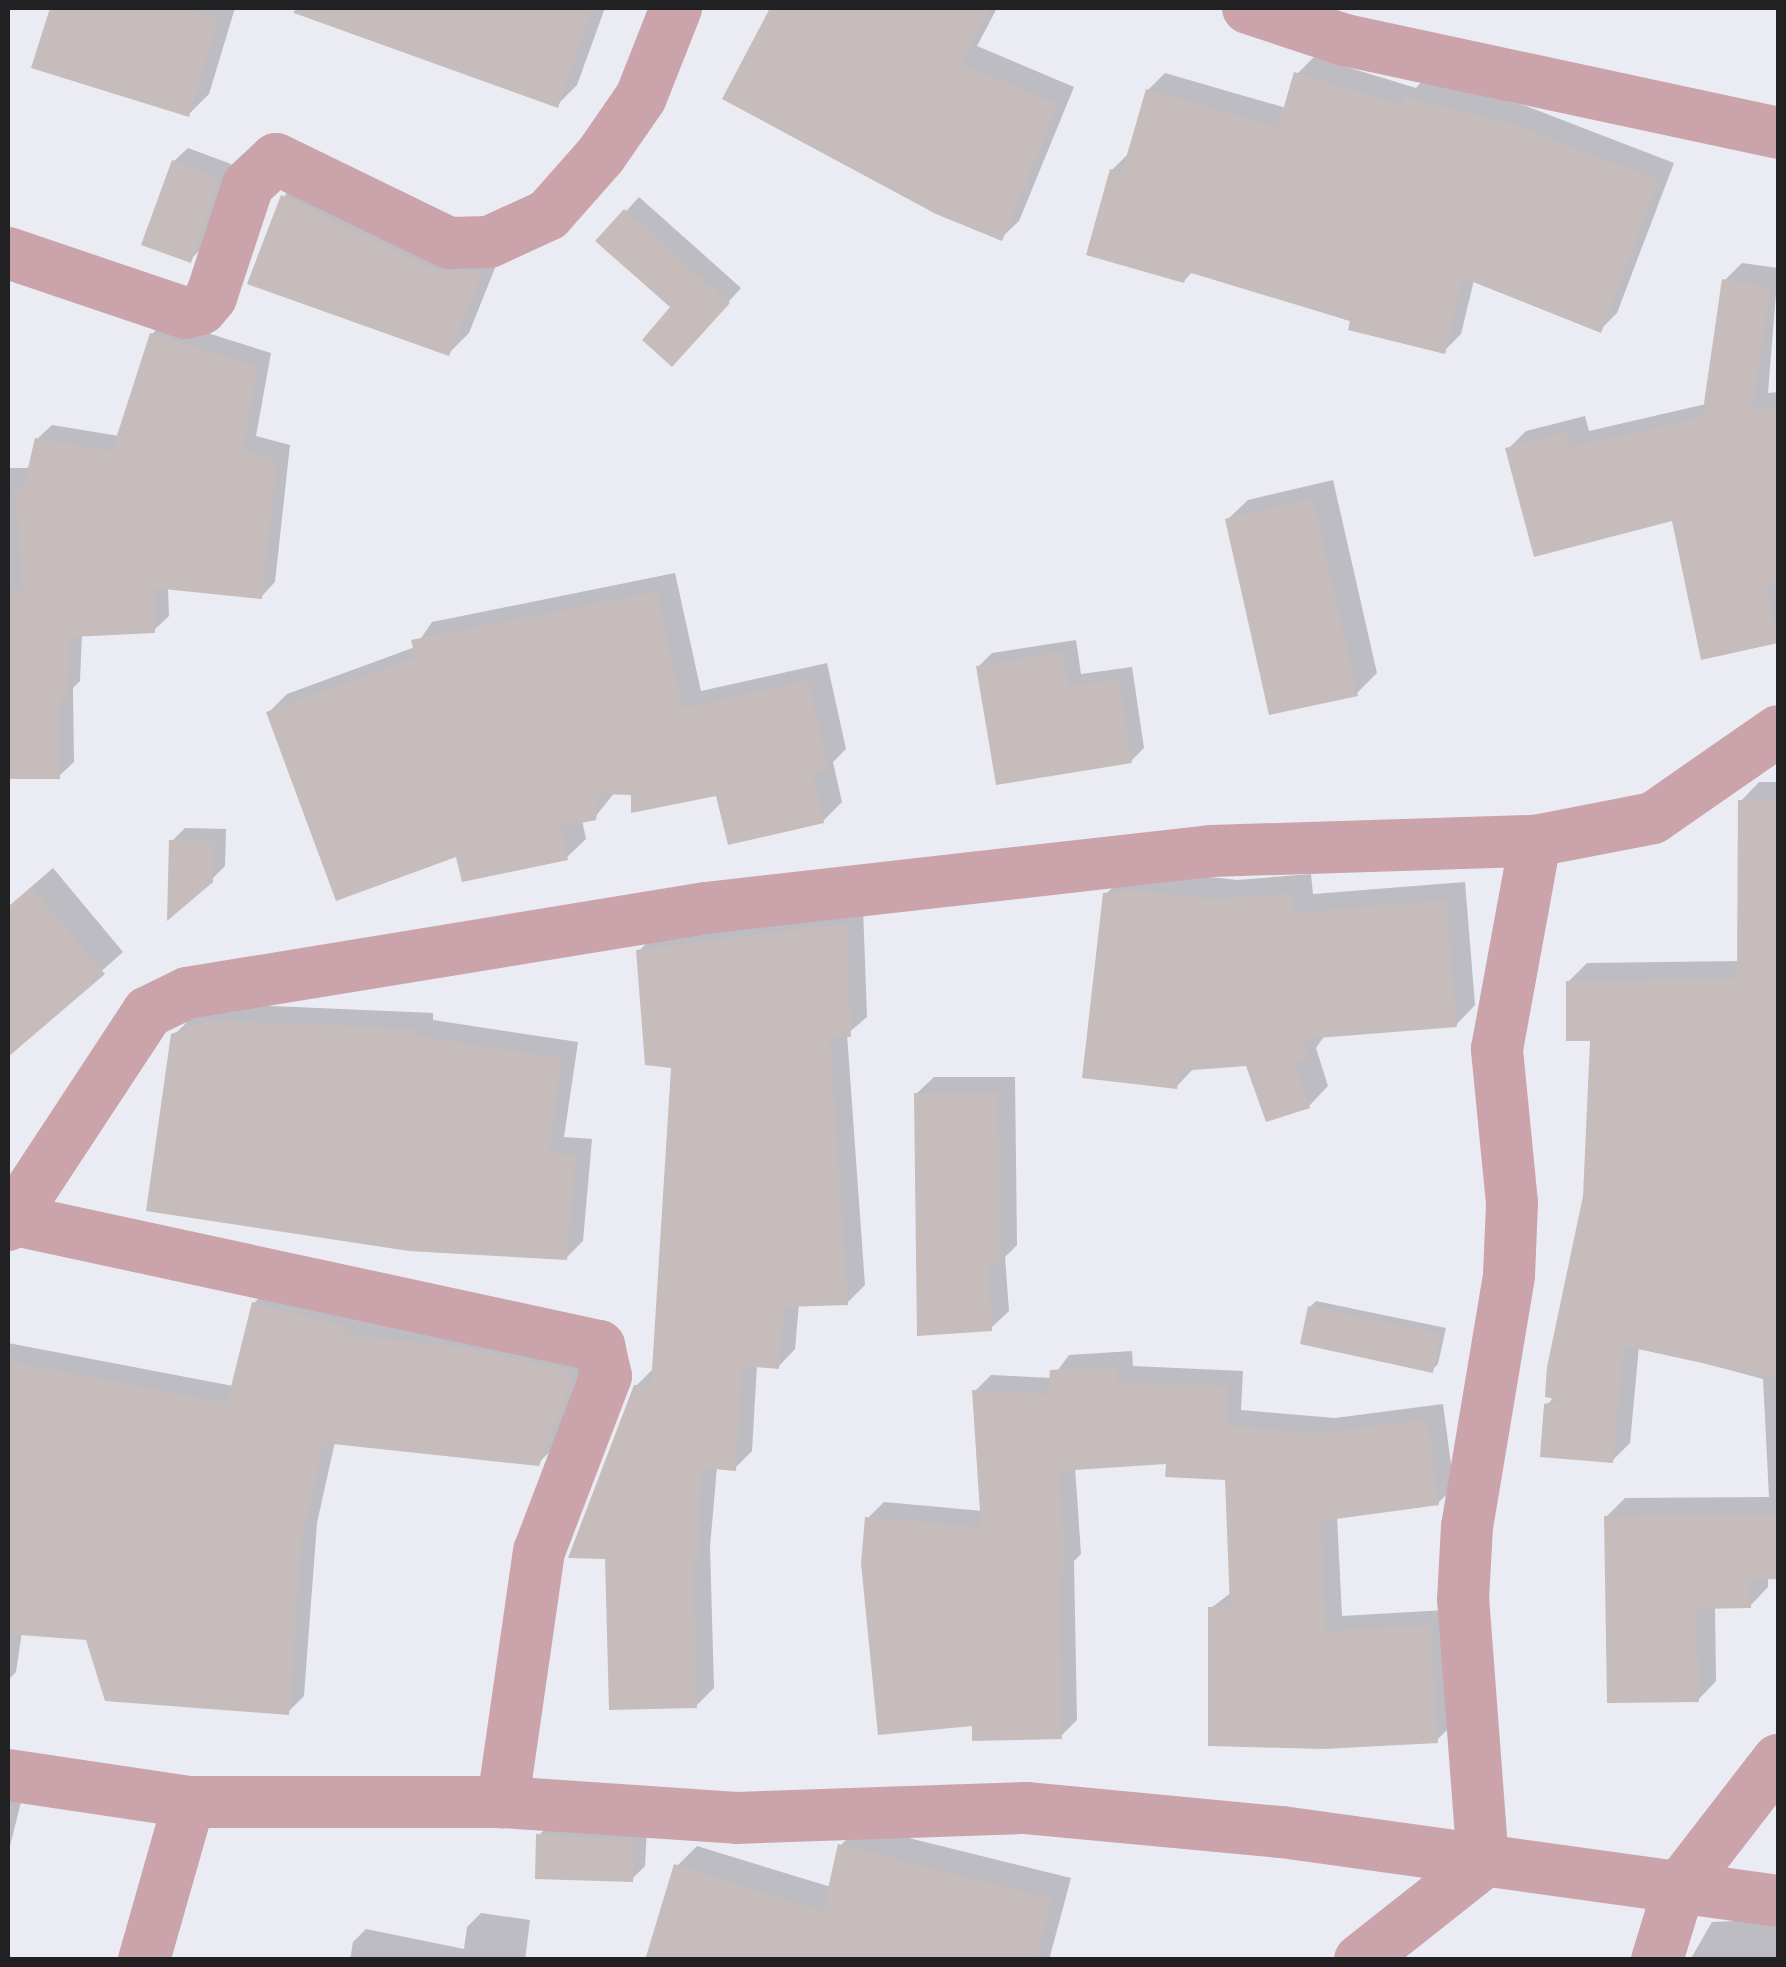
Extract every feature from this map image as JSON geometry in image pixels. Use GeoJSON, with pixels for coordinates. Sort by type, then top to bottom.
{"type":"FeatureCollection","features":[{"type":"Feature","properties":{"kind":"street"},"geometry":{"type":"LineString","coordinates":[[8,253],[185,313],[201,309],[212,297],[248,184],[276,159],[449,243],[489,242],[548,215],[602,155],[641,96],[676,8]]}},
{"type":"Feature","properties":{"kind":"street"},"geometry":{"type":"LineString","coordinates":[[1248,8],[1345,40],[1778,132]]}},
{"type":"Feature","properties":{"kind":"street"},"geometry":{"type":"LineString","coordinates":[[503,1802],[539,1551],[606,1376],[599,1346],[9,1222],[148,1012],[188,993],[706,908],[1211,850],[1535,841],[1653,818],[1778,731]]}},
{"type":"Feature","properties":{"kind":"street"},"geometry":{"type":"LineString","coordinates":[[1483,1863],[1465,1563],[1509,1275],[1512,1203],[1497,1048],[1535,841]]}},
{"type":"Feature","properties":{"kind":"street"},"geometry":{"type":"LineString","coordinates":[[1657,1960],[1678,1888],[1778,1760]]}},
{"type":"Feature","properties":{"kind":"street"},"geometry":{"type":"LineString","coordinates":[[8,1776],[189,1802],[503,1802],[736,1818],[1026,1808],[1282,1832],[1483,1863],[1778,1900]]}},
{"type":"Feature","properties":{"kind":"street"},"geometry":{"type":"LineString","coordinates":[[144,1960],[189,1802]]}},
{"type":"Feature","properties":{"kind":"street"},"geometry":{"type":"LineString","coordinates":[[1360,1960],[1483,1863]]}},
{"type":"Feature","properties":{"kind":"building"},"geometry":{"type":"Polygon","coordinates":[[[50,8],[183,8],[219,19],[189,117],[31,68],[50,8]]]}},
{"type":"Feature","properties":{"kind":"building"},"geometry":{"type":"Polygon","coordinates":[[[295,8],[593,8],[558,108],[294,13],[295,8]]]}},
{"type":"Feature","properties":{"kind":"building"},"geometry":{"type":"Polygon","coordinates":[[[770,8],[990,8],[961,64],[1058,104],[1002,241],[936,214],[722,99],[770,8]]]}},
{"type":"Feature","properties":{"kind":"building"},"geometry":{"type":"Polygon","coordinates":[[[1294,72],[1402,105],[1404,96],[1508,122],[1659,180],[1601,333],[1463,278],[1445,354],[1348,330],[1350,321],[1188,272],[1184,283],[1086,255],[1110,169],[1122,172],[1146,89],[1278,127],[1294,72]]]}},
{"type":"Feature","properties":{"kind":"building"},"geometry":{"type":"Polygon","coordinates":[[[172,160],[219,178],[191,263],[141,245],[172,160]]]}},
{"type":"Feature","properties":{"kind":"building"},"geometry":{"type":"Polygon","coordinates":[[[281,195],[436,270],[483,272],[449,356],[247,284],[281,195]]]}},
{"type":"Feature","properties":{"kind":"building"},"geometry":{"type":"Polygon","coordinates":[[[624,209],[730,303],[672,367],[642,340],[670,307],[595,241],[624,209]]]}},
{"type":"Feature","properties":{"kind":"building"},"geometry":{"type":"Polygon","coordinates":[[[1722,279],[1771,287],[1752,409],[1778,407],[1778,583],[1766,584],[1778,643],[1701,660],[1672,521],[1534,557],[1505,448],[1567,432],[1571,447],[1702,417],[1722,279]]]}},
{"type":"Feature","properties":{"kind":"building"},"geometry":{"type":"Polygon","coordinates":[[[150,333],[258,367],[243,450],[277,460],[262,599],[154,588],[155,633],[70,637],[67,698],[59,698],[60,779],[8,779],[8,590],[22,589],[15,490],[23,489],[35,438],[112,451],[150,333]]]}},
{"type":"Feature","properties":{"kind":"building"},"geometry":{"type":"Polygon","coordinates":[[[1313,498],[1358,696],[1269,715],[1225,519],[1313,498]]]}},
{"type":"Feature","properties":{"kind":"building"},"geometry":{"type":"Polygon","coordinates":[[[657,591],[682,708],[808,680],[829,770],[813,773],[824,823],[728,845],[716,796],[631,813],[631,795],[600,794],[596,820],[561,827],[568,860],[462,882],[456,857],[336,901],[266,712],[415,657],[411,640],[657,591]]]}},
{"type":"Feature","properties":{"kind":"building"},"geometry":{"type":"Polygon","coordinates":[[[1063,652],[1068,686],[1119,679],[1132,763],[996,785],[976,666],[1063,652]]]}},
{"type":"Feature","properties":{"kind":"building"},"geometry":{"type":"Polygon","coordinates":[[[1738,800],[1778,800],[1776,1379],[1624,1346],[1613,1463],[1540,1457],[1544,1404],[1563,1401],[1545,1397],[1547,1367],[1583,1196],[1590,1041],[1566,1041],[1566,981],[1737,978],[1738,800]]]}},
{"type":"Feature","properties":{"kind":"building"},"geometry":{"type":"Polygon","coordinates":[[[169,840],[214,842],[213,882],[167,921],[169,840]]]}},
{"type":"Feature","properties":{"kind":"building"},"geometry":{"type":"Polygon","coordinates":[[[32,887],[105,974],[8,1057],[8,907],[32,887]]]}},
{"type":"Feature","properties":{"kind":"building"},"geometry":{"type":"Polygon","coordinates":[[[1135,890],[1216,899],[1292,893],[1294,913],[1446,900],[1457,1027],[1305,1039],[1307,1061],[1295,1062],[1310,1108],[1266,1122],[1246,1066],[1179,1071],[1177,1089],[1082,1078],[1103,893],[1135,890]]]}},
{"type":"Feature","properties":{"kind":"building"},"geometry":{"type":"Polygon","coordinates":[[[847,923],[851,1037],[830,1037],[848,1305],[784,1307],[779,1369],[742,1366],[736,1471],[701,1468],[699,1562],[693,1562],[697,1708],[609,1710],[605,1559],[568,1558],[634,1385],[651,1386],[671,1068],[645,1065],[636,950],[847,923]]]}},
{"type":"Feature","properties":{"kind":"building"},"geometry":{"type":"Polygon","coordinates":[[[209,1020],[417,1029],[417,1036],[562,1058],[549,1153],[576,1155],[567,1260],[409,1251],[146,1211],[171,1034],[209,1020]]]}},
{"type":"Feature","properties":{"kind":"building"},"geometry":{"type":"Polygon","coordinates":[[[914,1093],[998,1093],[1001,1265],[988,1265],[992,1331],[917,1336],[914,1093]]]}},
{"type":"Feature","properties":{"kind":"building"},"geometry":{"type":"Polygon","coordinates":[[[252,1302],[347,1326],[345,1334],[467,1348],[569,1370],[572,1381],[539,1466],[324,1443],[302,1540],[289,1715],[105,1701],[86,1640],[8,1634],[8,1361],[227,1403],[252,1302]]]}},
{"type":"Feature","properties":{"kind":"building"},"geometry":{"type":"Polygon","coordinates":[[[1308,1306],[1441,1334],[1433,1373],[1300,1344],[1308,1306]]]}},
{"type":"Feature","properties":{"kind":"building"},"geometry":{"type":"Polygon","coordinates":[[[1117,1366],[1118,1382],[1228,1386],[1226,1425],[1317,1433],[1427,1419],[1439,1505],[1321,1521],[1326,1631],[1430,1625],[1438,1743],[1323,1749],[1208,1746],[1208,1607],[1230,1607],[1225,1480],[1165,1477],[1166,1464],[1059,1471],[1066,1573],[1059,1573],[1062,1739],[972,1741],[972,1726],[878,1735],[861,1563],[865,1517],[981,1527],[972,1390],[1048,1394],[1050,1370],[1117,1366]]]}},
{"type":"Feature","properties":{"kind":"building"},"geometry":{"type":"Polygon","coordinates":[[[1778,1514],[1778,1579],[1750,1580],[1751,1608],[1697,1609],[1699,1702],[1607,1703],[1604,1516],[1778,1514]]]}},
{"type":"Feature","properties":{"kind":"building"},"geometry":{"type":"Polygon","coordinates":[[[536,1834],[634,1841],[633,1882],[535,1879],[536,1834]]]}},
{"type":"Feature","properties":{"kind":"building"},"geometry":{"type":"Polygon","coordinates":[[[838,1844],[1052,1898],[1036,1960],[645,1960],[674,1864],[823,1911],[838,1844]]]}}]}
